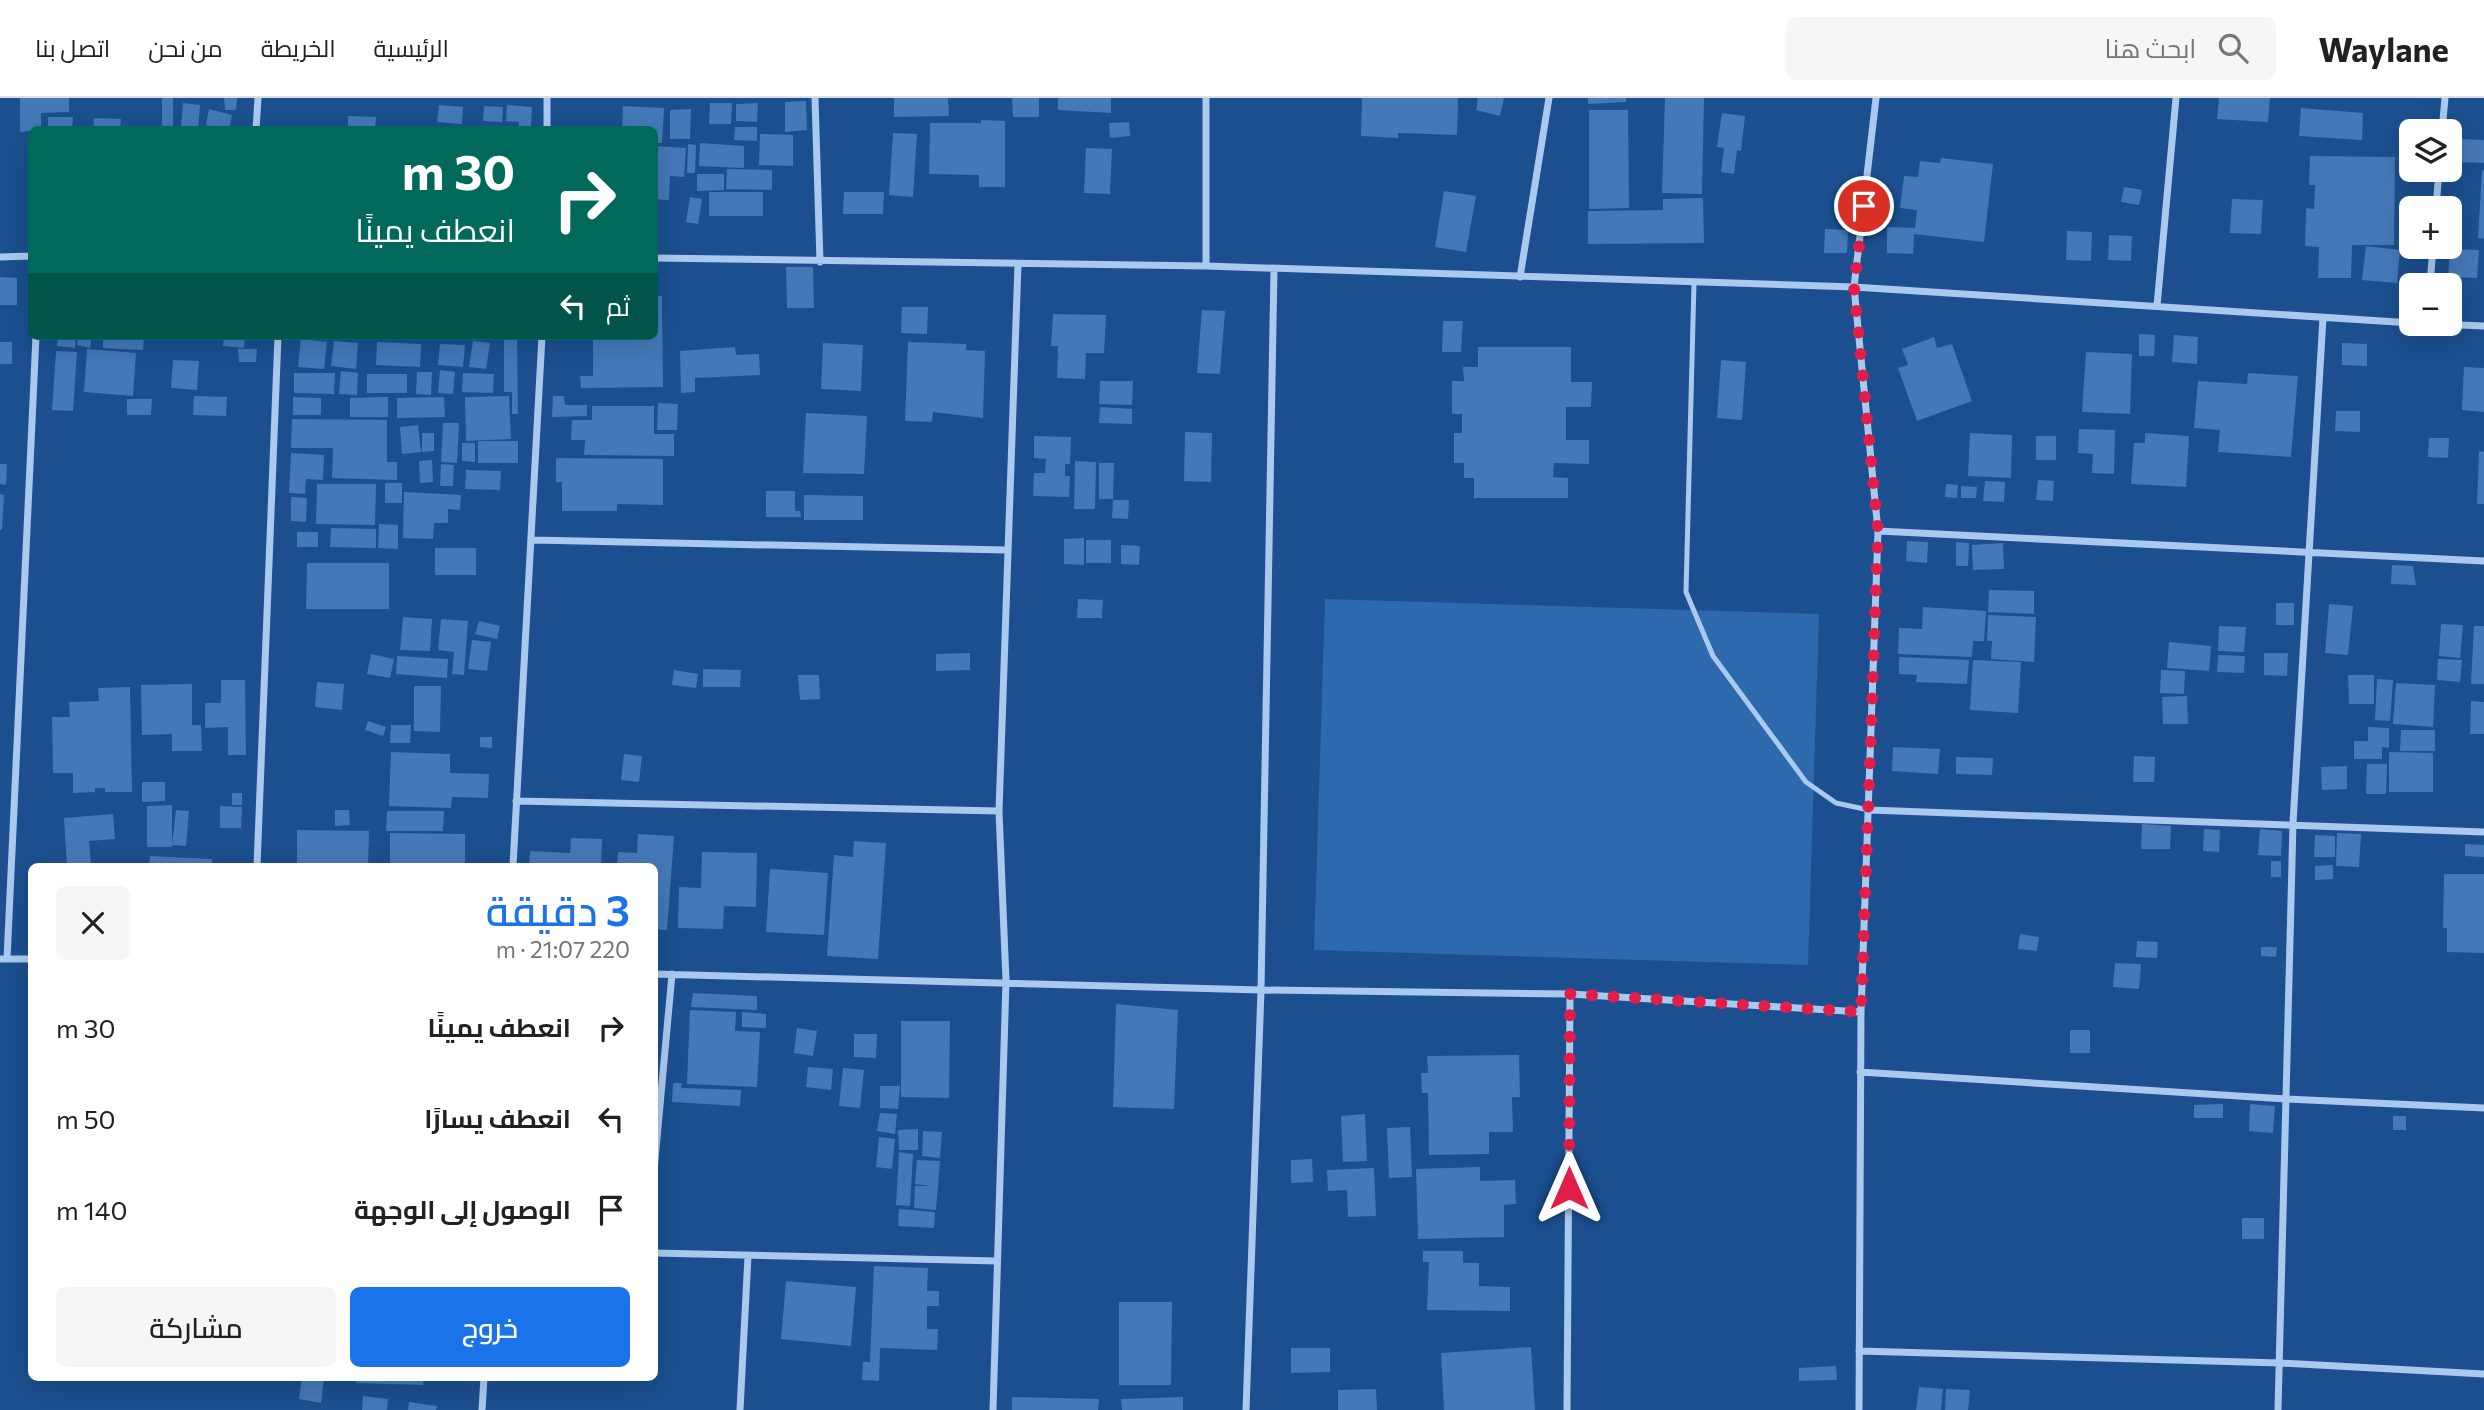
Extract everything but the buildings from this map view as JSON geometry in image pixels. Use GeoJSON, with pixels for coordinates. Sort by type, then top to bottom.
{"type":"FeatureCollection","features":[{"type":"Feature","properties":{"kind":"street"},"geometry":{"type":"LineString","coordinates":[[256,126],[258,98]]}},
{"type":"Feature","properties":{"kind":"street"},"geometry":{"type":"LineString","coordinates":[[547,98],[547,126]]}},
{"type":"Feature","properties":{"kind":"street"},"geometry":{"type":"LineString","coordinates":[[815,98],[820,262]]}},
{"type":"Feature","properties":{"kind":"street"},"geometry":{"type":"LineString","coordinates":[[1206,98],[1206,266]]}},
{"type":"Feature","properties":{"kind":"street"},"geometry":{"type":"LineString","coordinates":[[1520,277],[1549,98]]}},
{"type":"Feature","properties":{"kind":"street"},"geometry":{"type":"LineString","coordinates":[[1859,1410],[1861,1012],[1878,531],[1854,287],[1876,98]]}},
{"type":"Feature","properties":{"kind":"street"},"geometry":{"type":"LineString","coordinates":[[2157,306],[2176,98]]}},
{"type":"Feature","properties":{"kind":"street"},"geometry":{"type":"LineString","coordinates":[[2443,119],[2445,98]]}},
{"type":"Feature","properties":{"kind":"street"},"geometry":{"type":"LineString","coordinates":[[0,257],[28,256]]}},
{"type":"Feature","properties":{"kind":"street"},"geometry":{"type":"LineString","coordinates":[[658,258],[1206,266],[1854,287],[2399,322]]}},
{"type":"Feature","properties":{"kind":"street"},"geometry":{"type":"LineString","coordinates":[[993,1410],[1006,981],[999,811],[1018,264]]}},
{"type":"Feature","properties":{"kind":"street"},"geometry":{"type":"LineString","coordinates":[[1246,1410],[1261,990],[1274,270]]}},
{"type":"Feature","properties":{"kind":"street"},"geometry":{"type":"LineString","coordinates":[[2278,1410],[2293,823],[2323,318]]}},
{"type":"Feature","properties":{"kind":"street"},"geometry":{"type":"LineString","coordinates":[[2462,325],[2484,326]]}},
{"type":"Feature","properties":{"kind":"street"},"geometry":{"type":"LineString","coordinates":[[28,960],[3,959],[36,340]]}},
{"type":"Feature","properties":{"kind":"street"},"geometry":{"type":"LineString","coordinates":[[257,863],[278,340]]}},
{"type":"Feature","properties":{"kind":"street"},"geometry":{"type":"LineString","coordinates":[[513,863],[533,540],[542,340]]}},
{"type":"Feature","properties":{"kind":"street"},"geometry":{"type":"LineString","coordinates":[[1878,531],[2484,561]]}},
{"type":"Feature","properties":{"kind":"street"},"geometry":{"type":"LineString","coordinates":[[533,540],[1006,550]]}},
{"type":"Feature","properties":{"kind":"street"},"geometry":{"type":"LineString","coordinates":[[516,801],[999,811]]}},
{"type":"Feature","properties":{"kind":"street"},"geometry":{"type":"LineString","coordinates":[[1870,810],[2293,823],[2484,832]]}},
{"type":"Feature","properties":{"kind":"street"},"geometry":{"type":"LineString","coordinates":[[658,974],[1006,981],[1261,990],[1570,994],[1861,1012]]}},
{"type":"Feature","properties":{"kind":"street"},"geometry":{"type":"LineString","coordinates":[[658,1127],[672,974]]}},
{"type":"Feature","properties":{"kind":"street"},"geometry":{"type":"LineString","coordinates":[[1567,1410],[1570,994]]}},
{"type":"Feature","properties":{"kind":"street"},"geometry":{"type":"LineString","coordinates":[[1860,1072],[2286,1099],[2484,1108]]}},
{"type":"Feature","properties":{"kind":"street"},"geometry":{"type":"LineString","coordinates":[[658,1254],[998,1261]]}},
{"type":"Feature","properties":{"kind":"street"},"geometry":{"type":"LineString","coordinates":[[740,1410],[748,1256]]}},
{"type":"Feature","properties":{"kind":"street"},"geometry":{"type":"LineString","coordinates":[[1860,1351],[2280,1363],[2484,1374]]}},
{"type":"Feature","properties":{"kind":"street"},"geometry":{"type":"LineString","coordinates":[[482,1410],[484,1381]]}},
{"type":"Feature","properties":{"kind":"lane"},"geometry":{"type":"LineString","coordinates":[[1694,283],[1686,592],[1713,656],[1806,782],[1836,803],[1870,810]]}},
{"type":"Feature","properties":{"kind":"shaded area"},"geometry":{"type":"Polygon","coordinates":[[[1325,599],[1819,614],[1808,965],[1314,950],[1325,599]]]}},
{"type":"Feature","properties":{"kind":"route"},"geometry":{"type":"LineString","coordinates":[[1569,1188],[1570,994],[1861,1012],[1878,531],[1854,287],[1864,206]]}}]}
